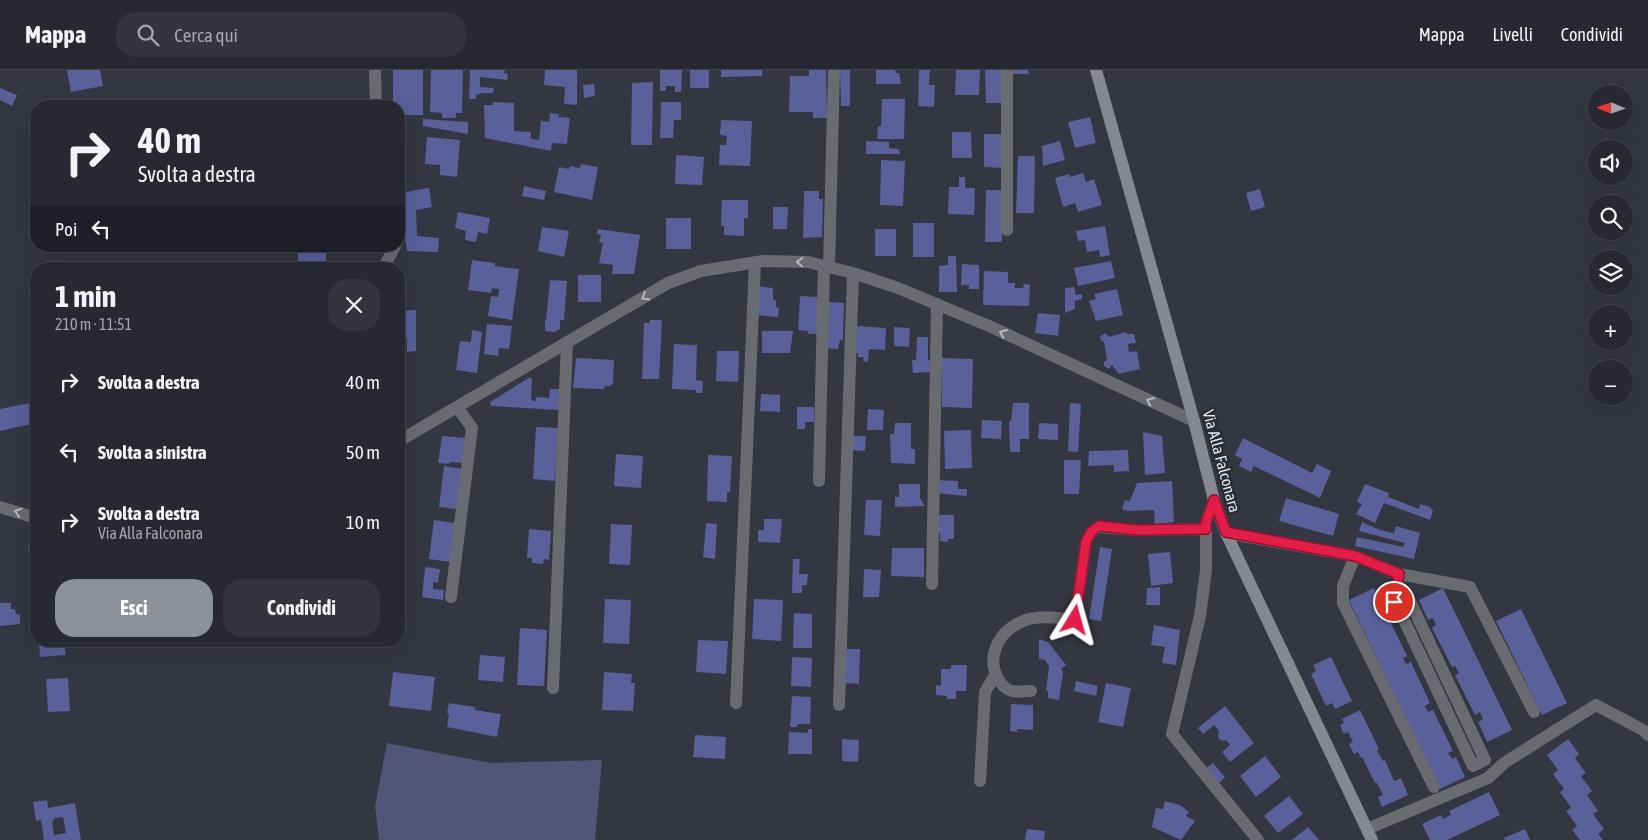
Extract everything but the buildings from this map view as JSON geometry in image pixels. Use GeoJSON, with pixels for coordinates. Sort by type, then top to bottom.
{"type":"FeatureCollection","features":[{"type":"Feature","properties":{"kind":"street"},"geometry":{"type":"LineString","coordinates":[[375,70],[376,100]]}},
{"type":"Feature","properties":{"kind":"street"},"geometry":{"type":"LineString","coordinates":[[819,481],[834,70]]}},
{"type":"Feature","properties":{"kind":"street"},"geometry":{"type":"LineString","coordinates":[[1007,70],[1007,230]]}},
{"type":"Feature","properties":{"kind":"street","name":"Via Alla Falconara"},"geometry":{"type":"LineString","coordinates":[[1096,70],[1194,421],[1214,500],[1226,532],[1370,834]]}},
{"type":"Feature","properties":{"kind":"street"},"geometry":{"type":"LineString","coordinates":[[405,437],[668,283],[701,271],[762,261],[808,262],[853,273],[898,288],[989,326],[1194,421]]}},
{"type":"Feature","properties":{"kind":"street"},"geometry":{"type":"LineString","coordinates":[[736,703],[755,263]]}},
{"type":"Feature","properties":{"kind":"street"},"geometry":{"type":"LineString","coordinates":[[838,705],[853,273]]}},
{"type":"Feature","properties":{"kind":"street"},"geometry":{"type":"LineString","coordinates":[[932,584],[936,304]]}},
{"type":"Feature","properties":{"kind":"street"},"geometry":{"type":"LineString","coordinates":[[553,688],[567,342]]}},
{"type":"Feature","properties":{"kind":"street"},"geometry":{"type":"LineString","coordinates":[[451,597],[472,428],[457,407]]}},
{"type":"Feature","properties":{"kind":"street"},"geometry":{"type":"LineString","coordinates":[[1214,500],[1206,522],[1206,570],[1200,616],[1172,734],[1258,840]]}},
{"type":"Feature","properties":{"kind":"street"},"geometry":{"type":"LineString","coordinates":[[0,507],[30,516]]}},
{"type":"Feature","properties":{"kind":"street"},"geometry":{"type":"LineString","coordinates":[[1031,691],[1010,691],[1002,685],[995,674],[993,654],[1003,635],[1022,621],[1039,618],[1075,620],[1086,542],[1091,532],[1099,526],[1137,530],[1206,529]]}},
{"type":"Feature","properties":{"kind":"street"},"geometry":{"type":"LineString","coordinates":[[1226,532],[1355,556],[1399,574],[1470,587],[1534,712]]}},
{"type":"Feature","properties":{"kind":"street"},"geometry":{"type":"LineString","coordinates":[[1355,556],[1343,586],[1343,603],[1434,787]]}},
{"type":"Feature","properties":{"kind":"street"},"geometry":{"type":"LineString","coordinates":[[1397,588],[1408,597],[1485,760],[1473,766],[1394,602],[1399,574]]}},
{"type":"Feature","properties":{"kind":"street"},"geometry":{"type":"LineString","coordinates":[[980,781],[985,692],[995,674]]}},
{"type":"Feature","properties":{"kind":"street"},"geometry":{"type":"LineString","coordinates":[[1370,834],[1488,778],[1504,763],[1596,705],[1643,730],[1648,735]]}},
{"type":"Feature","properties":{"kind":"shaded area"},"geometry":{"type":"Polygon","coordinates":[[[387,743],[491,763],[602,760],[595,840],[379,840],[375,806],[387,743]]]}},
{"type":"Feature","properties":{"kind":"route"},"geometry":{"type":"LineString","coordinates":[[1075,620],[1086,542],[1091,532],[1099,526],[1137,530],[1206,529],[1206,522],[1214,500],[1226,532],[1355,556],[1399,574],[1394,602]]}}]}
